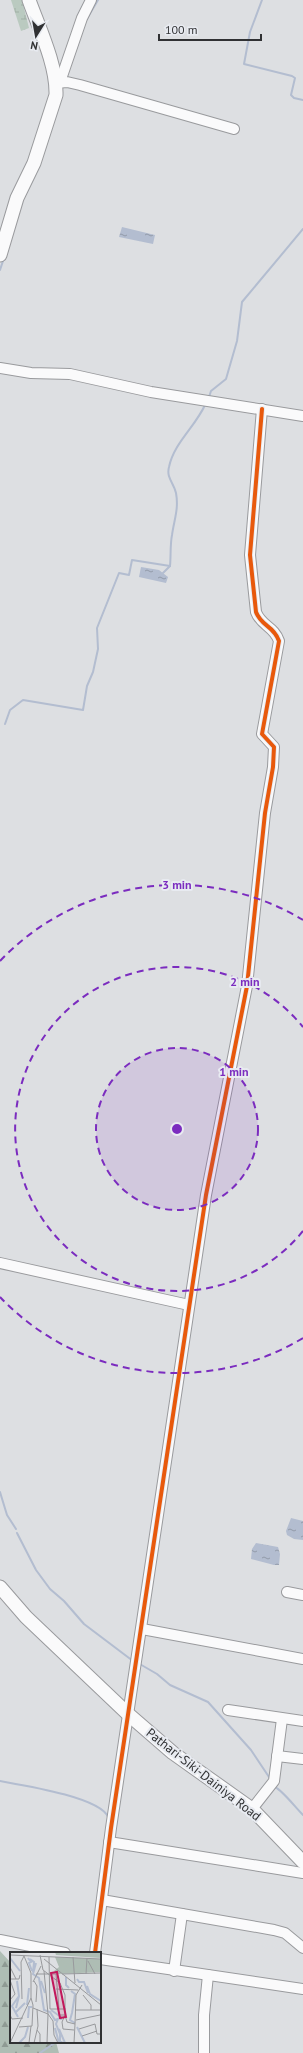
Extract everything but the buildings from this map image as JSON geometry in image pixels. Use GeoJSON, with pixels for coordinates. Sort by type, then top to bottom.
{"type":"FeatureCollection","features":[{"type":"Feature","properties":{"kind":"main road"},"geometry":{"type":"LineString","coordinates":[[0,255],[17,198],[34,163],[56,95],[56,83],[29,0]]}},
{"type":"Feature","properties":{"kind":"main road","name":"Pathari-Siki-Dainiya Road"},"geometry":{"type":"LineString","coordinates":[[0,1587],[26,1617],[128,1714],[173,1753],[252,1808],[303,1862]]}},
{"type":"Feature","properties":{"kind":"street"},"geometry":{"type":"LineString","coordinates":[[56,83],[61,79],[82,18],[91,0]]}},
{"type":"Feature","properties":{"kind":"street"},"geometry":{"type":"LineString","coordinates":[[56,83],[74,84],[234,129]]}},
{"type":"Feature","properties":{"kind":"street"},"geometry":{"type":"LineString","coordinates":[[0,368],[31,373],[70,374],[151,392],[303,416]]}},
{"type":"Feature","properties":{"kind":"street"},"geometry":{"type":"LineString","coordinates":[[95,1952],[109,1842],[206,1195],[247,986],[265,813],[273,767],[274,747],[262,734],[279,641],[276,632],[258,619],[250,555],[262,409]]}},
{"type":"Feature","properties":{"kind":"street"},"geometry":{"type":"LineString","coordinates":[[0,1263],[189,1305]]}},
{"type":"Feature","properties":{"kind":"street"},"geometry":{"type":"LineString","coordinates":[[287,1592],[303,1595]]}},
{"type":"Feature","properties":{"kind":"street"},"geometry":{"type":"LineString","coordinates":[[142,1629],[303,1659]]}},
{"type":"Feature","properties":{"kind":"street"},"geometry":{"type":"LineString","coordinates":[[228,1710],[303,1721]]}},
{"type":"Feature","properties":{"kind":"street"},"geometry":{"type":"LineString","coordinates":[[252,1808],[274,1781],[282,1719]]}},
{"type":"Feature","properties":{"kind":"street"},"geometry":{"type":"LineString","coordinates":[[277,1756],[303,1759]]}},
{"type":"Feature","properties":{"kind":"street"},"geometry":{"type":"LineString","coordinates":[[109,1842],[303,1873]]}},
{"type":"Feature","properties":{"kind":"street"},"geometry":{"type":"LineString","coordinates":[[102,1900],[285,1933],[303,1948]]}},
{"type":"Feature","properties":{"kind":"street"},"geometry":{"type":"LineString","coordinates":[[174,1971],[182,1914]]}},
{"type":"Feature","properties":{"kind":"street"},"geometry":{"type":"LineString","coordinates":[[0,1940],[59,1952]]}},
{"type":"Feature","properties":{"kind":"street"},"geometry":{"type":"LineString","coordinates":[[101,1959],[303,1989]]}},
{"type":"Feature","properties":{"kind":"street"},"geometry":{"type":"LineString","coordinates":[[204,2053],[204,2015],[208,1975]]}},
{"type":"Feature","properties":{"kind":"green space"},"geometry":{"type":"Polygon","coordinates":[[[11,0],[22,0],[29,28],[21,31],[11,0]]]}},
{"type":"Feature","properties":{"kind":"green space"},"geometry":{"type":"Polygon","coordinates":[[[0,1951],[10,1962],[10,2043],[56,2043],[59,2053],[0,2053],[0,1951]]]}},
{"type":"Feature","properties":{"kind":"water"},"geometry":{"type":"Polygon","coordinates":[[[122,227],[155,235],[153,244],[119,237],[122,227]]]}},
{"type":"Feature","properties":{"kind":"water"},"geometry":{"type":"Polygon","coordinates":[[[141,567],[159,570],[168,577],[166,583],[139,577],[141,567]]]}},
{"type":"Feature","properties":{"kind":"water"},"geometry":{"type":"Polygon","coordinates":[[[291,1518],[303,1521],[303,1540],[294,1539],[287,1535],[286,1531],[291,1518]]]}},
{"type":"Feature","properties":{"kind":"water"},"geometry":{"type":"Polygon","coordinates":[[[256,1543],[278,1547],[280,1554],[279,1565],[251,1559],[252,1549],[256,1543]]]}},
{"type":"Feature","properties":{"kind":"waterway"},"geometry":{"type":"LineString","coordinates":[[85,22],[98,0]]}},
{"type":"Feature","properties":{"kind":"waterway"},"geometry":{"type":"LineString","coordinates":[[262,0],[250,32],[244,64],[292,76],[295,78],[291,95],[294,98],[303,100]]}},
{"type":"Feature","properties":{"kind":"waterway"},"geometry":{"type":"LineString","coordinates":[[209,397],[211,391],[226,379],[237,341],[242,302],[303,229]]}},
{"type":"Feature","properties":{"kind":"waterway"},"geometry":{"type":"LineString","coordinates":[[0,270],[4,258]]}},
{"type":"Feature","properties":{"kind":"waterway"},"geometry":{"type":"LineString","coordinates":[[163,573],[170,566],[171,539],[177,504],[175,489],[169,477],[168,471],[175,450],[196,421],[205,405]]}},
{"type":"Feature","properties":{"kind":"waterway"},"geometry":{"type":"LineString","coordinates":[[5,724],[10,710],[23,700],[83,710],[87,686],[93,672],[98,649],[97,628],[119,573],[129,575],[132,560],[170,566]]}},
{"type":"Feature","properties":{"kind":"waterway"},"geometry":{"type":"LineString","coordinates":[[0,1492],[7,1515],[16,1529]]}},
{"type":"Feature","properties":{"kind":"waterway"},"geometry":{"type":"LineString","coordinates":[[17,1533],[36,1570],[50,1589],[64,1601],[84,1624],[133,1661]]}},
{"type":"Feature","properties":{"kind":"waterway"},"geometry":{"type":"LineString","coordinates":[[138,1663],[157,1674],[170,1685],[208,1702],[251,1750],[271,1780]]}},
{"type":"Feature","properties":{"kind":"waterway"},"geometry":{"type":"LineString","coordinates":[[0,1781],[42,1789],[76,1798],[102,1810],[108,1817]]}},
{"type":"Feature","properties":{"kind":"waterway"},"geometry":{"type":"LineString","coordinates":[[275,1787],[303,1815]]}},
{"type":"Feature","properties":{"kind":"waterway"},"geometry":{"type":"LineString","coordinates":[[40,2053],[55,2043]]}},
{"type":"Feature","properties":{"kind":"cycle path"},"geometry":{"type":"LineString","coordinates":[[95,1952],[111,1828],[206,1195],[247,986],[265,813],[273,767],[274,747],[262,734],[279,641],[274,632],[258,617],[256,612],[250,555],[262,409]]}}]}
